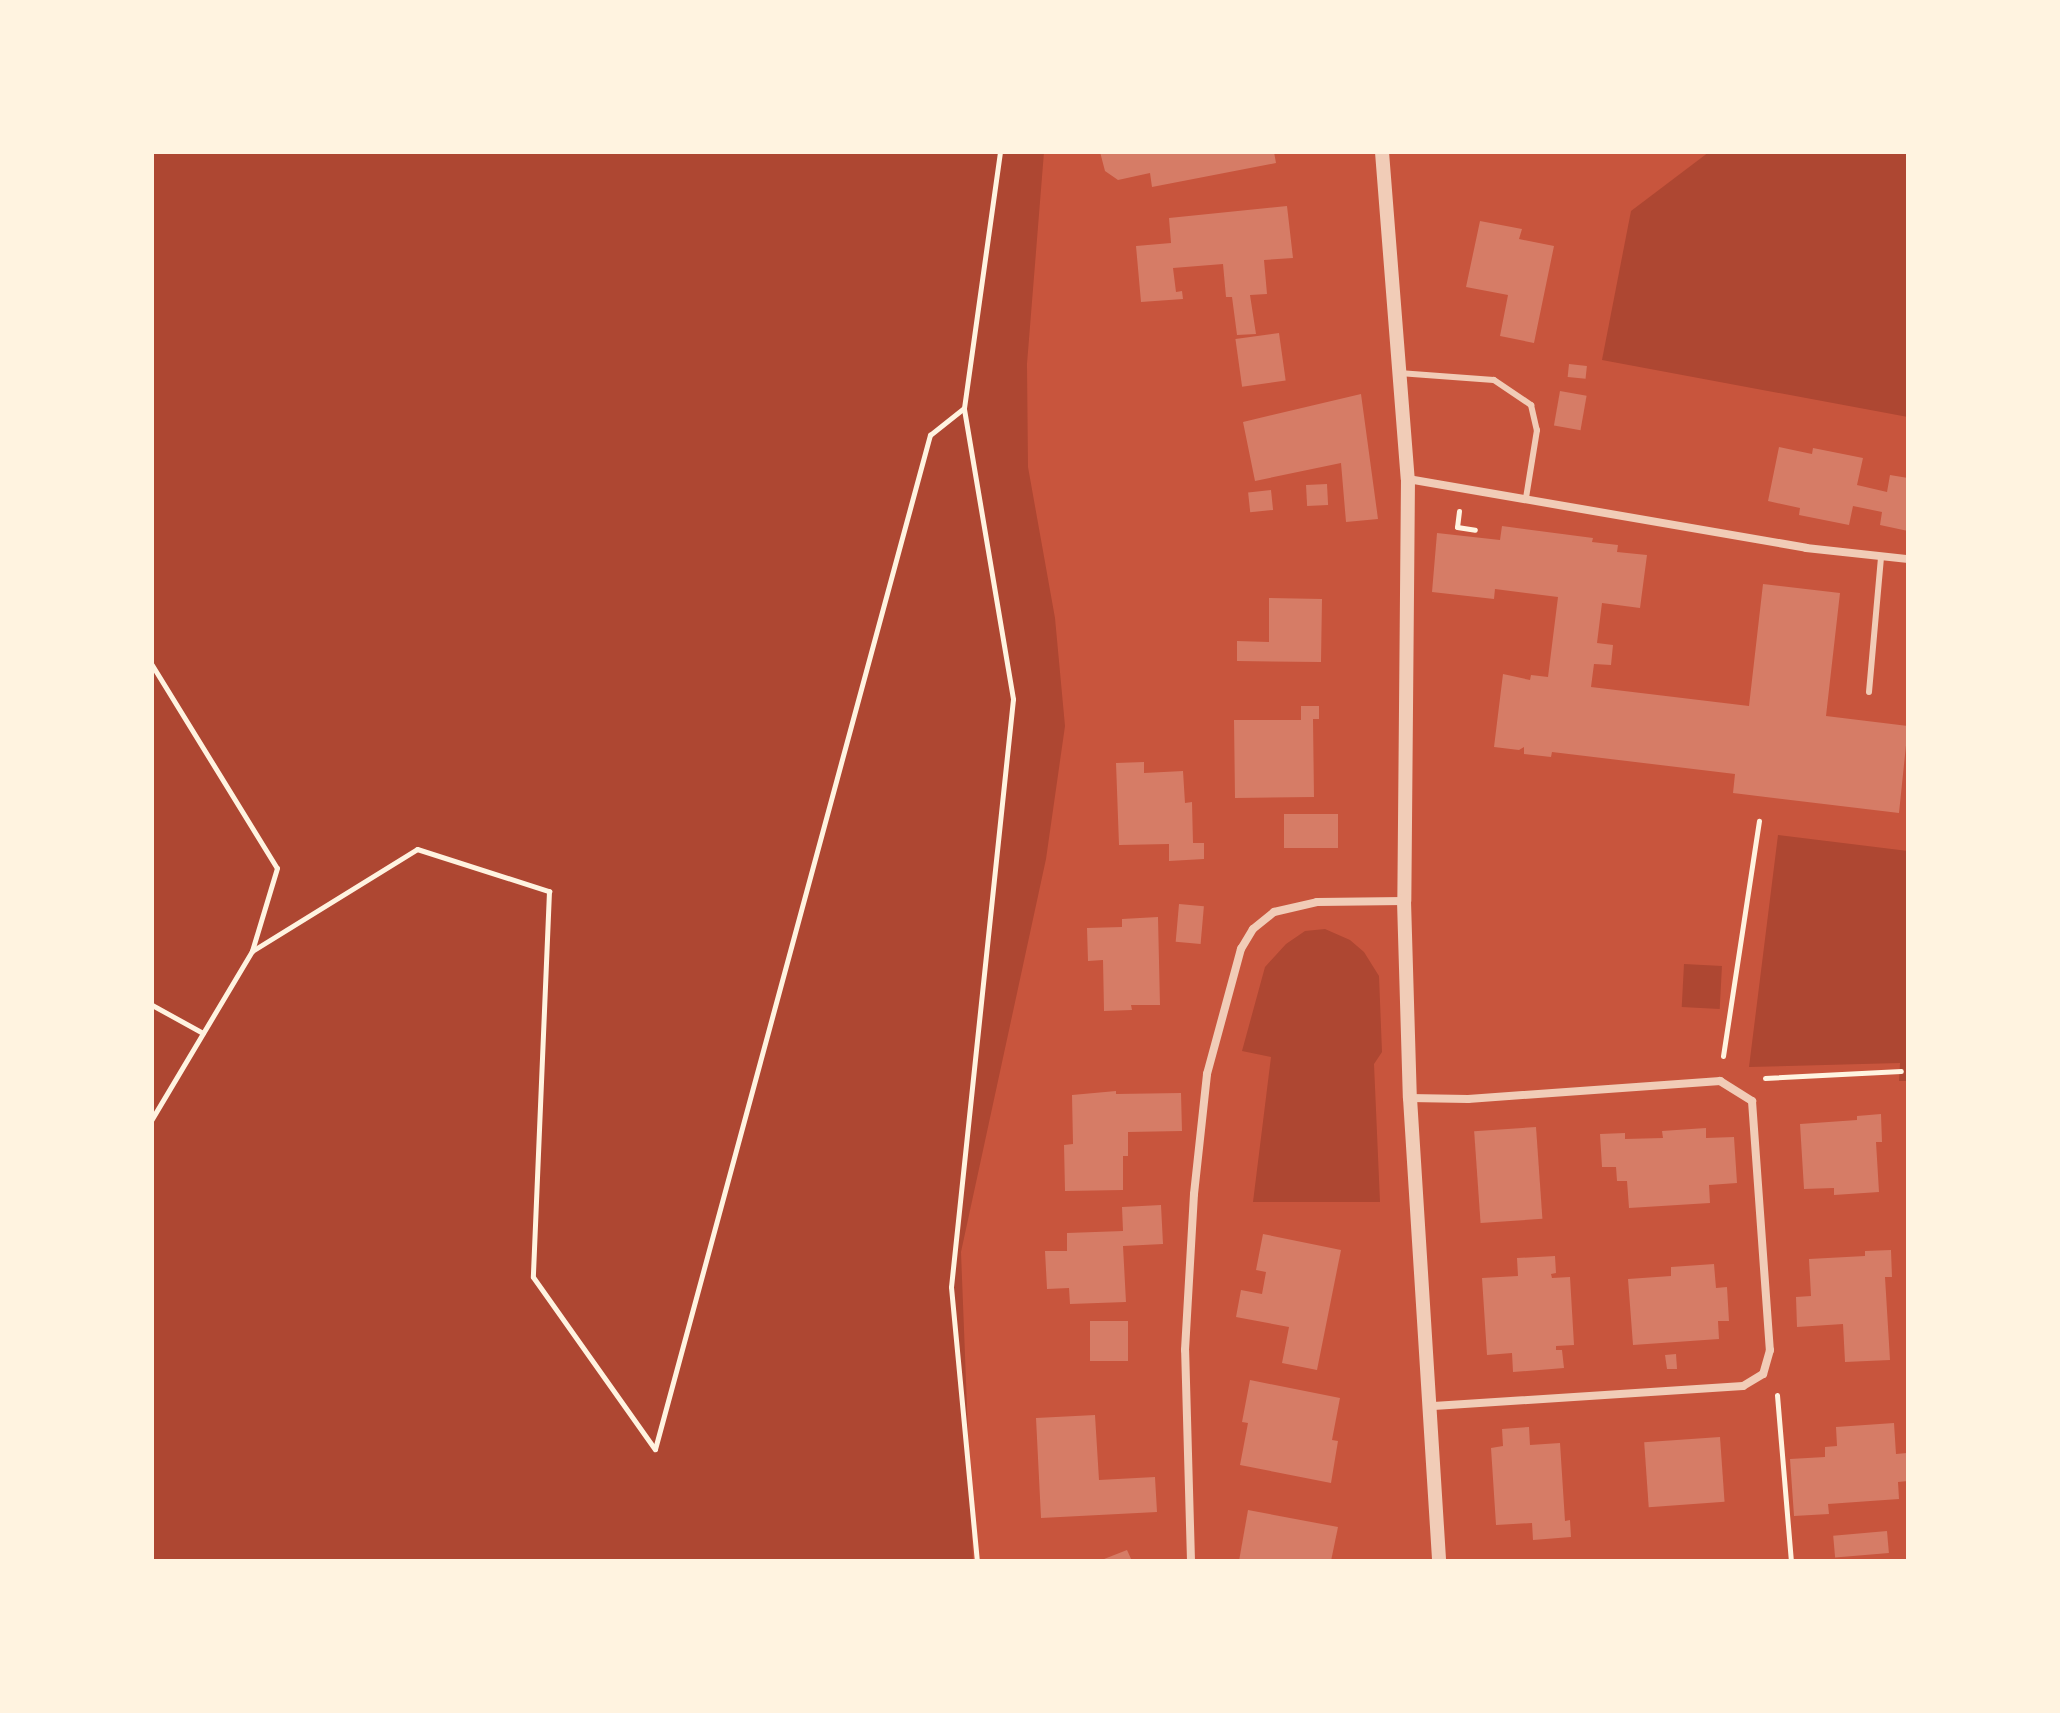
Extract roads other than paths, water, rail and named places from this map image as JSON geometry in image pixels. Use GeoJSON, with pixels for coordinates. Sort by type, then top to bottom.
{"type":"FeatureCollection","features":[{"type":"Feature","properties":{"kind":"street"},"geometry":{"type":"LineString","coordinates":[[1382,152],[1408,479],[1404,901],[1410,1098],[1439,1561]]}},
{"type":"Feature","properties":{"kind":"street"},"geometry":{"type":"LineString","coordinates":[[1408,479],[1806,548],[1908,559]]}},
{"type":"Feature","properties":{"kind":"street"},"geometry":{"type":"LineString","coordinates":[[1191,1561],[1185,1350],[1194,1194],[1207,1074],[1241,949],[1253,929],[1274,912],[1317,902],[1404,901]]}},
{"type":"Feature","properties":{"kind":"street"},"geometry":{"type":"LineString","coordinates":[[1410,1098],[1468,1099],[1720,1081],[1752,1101],[1770,1350],[1763,1374],[1743,1386],[1430,1406]]}},
{"type":"Feature","properties":{"kind":"lane"},"geometry":{"type":"LineString","coordinates":[[1399,373],[1494,380],[1531,405],[1537,430],[1526,498]]}},
{"type":"Feature","properties":{"kind":"lane"},"geometry":{"type":"LineString","coordinates":[[1869,692],[1881,557]]}}]}
